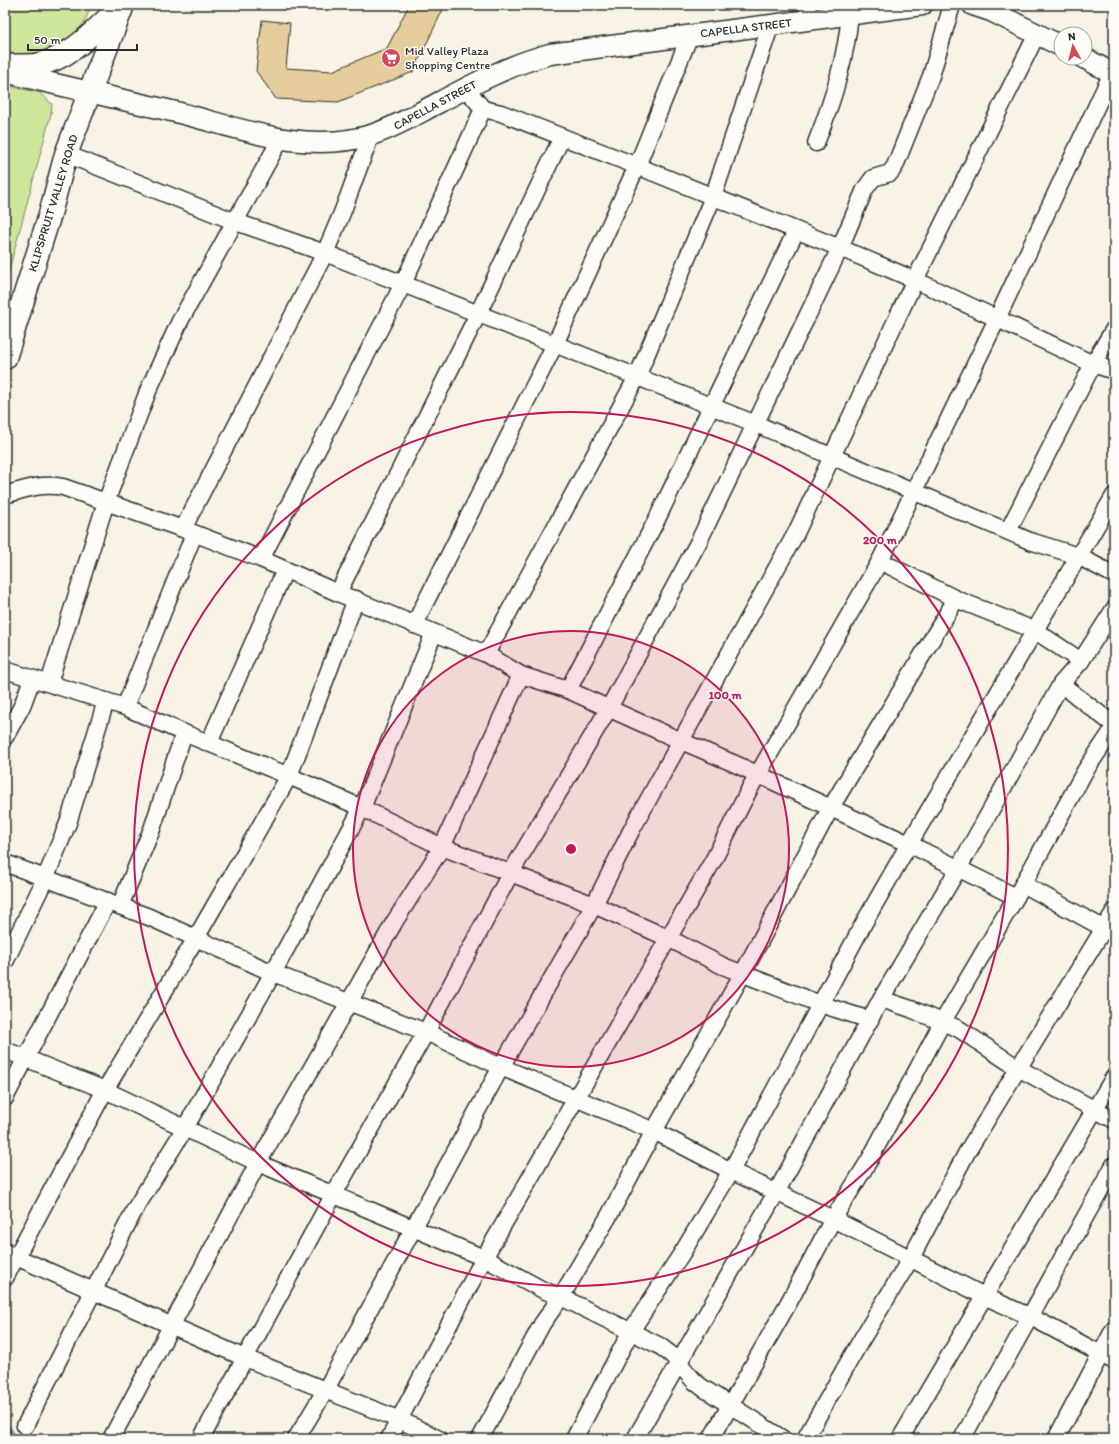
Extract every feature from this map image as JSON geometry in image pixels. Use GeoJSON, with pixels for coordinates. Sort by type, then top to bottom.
{"type":"FeatureCollection","features":[{"type":"Feature","properties":{"kind":"main road"},"geometry":{"type":"LineString","coordinates":[[5,66],[36,65],[61,57],[81,43],[123,5]]}},
{"type":"Feature","properties":{"kind":"main road","name":"KLIPSPRUIT VALLEY ROAD"},"geometry":{"type":"LineString","coordinates":[[5,358],[50,214],[66,154],[91,93],[123,5]]}},
{"type":"Feature","properties":{"kind":"street","name":"CAPELLA STREET"},"geometry":{"type":"LineString","coordinates":[[5,72],[178,113],[280,140],[327,143],[346,141],[392,128],[466,88],[525,60],[550,54],[771,24],[808,13],[850,14],[922,5]]}},
{"type":"Feature","properties":{"kind":"street"},"geometry":{"type":"LineString","coordinates":[[201,1439],[334,1194],[426,1032],[510,874],[609,708],[699,541],[840,248],[869,182],[876,176],[890,172],[896,166],[931,76],[952,5]]}},
{"type":"Feature","properties":{"kind":"street"},"geometry":{"type":"LineString","coordinates":[[973,5],[991,11],[1053,42]]}},
{"type":"Feature","properties":{"kind":"street"},"geometry":{"type":"LineString","coordinates":[[816,143],[828,113],[848,45],[850,14]]}},
{"type":"Feature","properties":{"kind":"street"},"geometry":{"type":"LineString","coordinates":[[486,654],[637,377],[713,197],[771,24]]}},
{"type":"Feature","properties":{"kind":"street"},"geometry":{"type":"LineString","coordinates":[[296,1439],[325,1390],[501,1067],[594,904],[632,829],[781,562],[833,458],[915,280],[1037,34]]}},
{"type":"Feature","properties":{"kind":"street"},"geometry":{"type":"LineString","coordinates":[[414,624],[555,344],[637,166],[690,35]]}},
{"type":"Feature","properties":{"kind":"street"},"geometry":{"type":"LineString","coordinates":[[389,1439],[484,1258],[714,859],[758,776],[880,561],[997,319],[1113,73],[1093,63]]}},
{"type":"Feature","properties":{"kind":"street"},"geometry":{"type":"LineString","coordinates":[[466,88],[483,109],[562,136],[840,248],[915,280],[1093,364],[1114,371]]}},
{"type":"Feature","properties":{"kind":"street"},"geometry":{"type":"LineString","coordinates":[[261,559],[403,284],[483,109]]}},
{"type":"Feature","properties":{"kind":"street"},"geometry":{"type":"LineString","coordinates":[[125,707],[188,532],[325,253],[342,213],[371,135]]}},
{"type":"Feature","properties":{"kind":"street"},"geometry":{"type":"LineString","coordinates":[[338,593],[478,314],[562,136]]}},
{"type":"Feature","properties":{"kind":"street"},"geometry":{"type":"LineString","coordinates":[[49,683],[106,502],[148,391],[180,321],[280,140]]}},
{"type":"Feature","properties":{"kind":"street"},"geometry":{"type":"LineString","coordinates":[[66,154],[236,222],[325,253],[756,424],[1030,541],[1078,556],[1114,575]]}},
{"type":"Feature","properties":{"kind":"street"},"geometry":{"type":"LineString","coordinates":[[568,690],[657,519],[796,231]]}},
{"type":"Feature","properties":{"kind":"street"},"geometry":{"type":"LineString","coordinates":[[1008,531],[1093,364],[1114,329]]}},
{"type":"Feature","properties":{"kind":"street"},"geometry":{"type":"LineString","coordinates":[[5,495],[38,485],[50,485],[106,502],[261,559],[338,593],[356,599],[486,654],[521,675],[568,690],[681,742],[733,763],[758,776],[909,844],[958,869],[1020,890],[1109,931]]}},
{"type":"Feature","properties":{"kind":"street"},"geometry":{"type":"LineString","coordinates":[[574,1439],[631,1330],[684,1250],[731,1171],[820,1004],[909,844],[1114,496]]}},
{"type":"Feature","properties":{"kind":"street"},"geometry":{"type":"LineString","coordinates":[[880,561],[956,599],[1034,630],[1080,661]]}},
{"type":"Feature","properties":{"kind":"street"},"geometry":{"type":"LineString","coordinates":[[209,743],[286,570]]}},
{"type":"Feature","properties":{"kind":"street"},"geometry":{"type":"LineString","coordinates":[[5,1278],[11,1255],[105,1090],[196,938],[289,776],[356,599]]}},
{"type":"Feature","properties":{"kind":"street"},"geometry":{"type":"LineString","coordinates":[[480,1439],[542,1324],[561,1296],[610,1214],[654,1131],[743,973],[830,809],[956,599]]}},
{"type":"Feature","properties":{"kind":"street"},"geometry":{"type":"LineString","coordinates":[[635,1439],[680,1364],[778,1191],[870,1020],[958,869],[1061,684],[1080,661],[1114,609]]}},
{"type":"Feature","properties":{"kind":"street"},"geometry":{"type":"LineString","coordinates":[[25,1426],[135,1209],[185,1128],[273,973],[362,808],[434,633]]}},
{"type":"Feature","properties":{"kind":"street"},"geometry":{"type":"LineString","coordinates":[[5,670],[125,707],[362,808],[442,847],[510,874],[594,904],[668,938],[723,966],[820,1004],[870,1020]]}},
{"type":"Feature","properties":{"kind":"street"},"geometry":{"type":"LineString","coordinates":[[111,1439],[258,1163],[395,921],[442,847],[521,675]]}},
{"type":"Feature","properties":{"kind":"street"},"geometry":{"type":"LineString","coordinates":[[5,738],[22,706],[32,679]]}},
{"type":"Feature","properties":{"kind":"street"},"geometry":{"type":"LineString","coordinates":[[711,1439],[789,1302],[833,1219],[874,1153],[943,1021],[1020,890],[1085,771],[1102,742],[1114,726],[1061,684]]}},
{"type":"Feature","properties":{"kind":"street"},"geometry":{"type":"LineString","coordinates":[[5,962],[45,879],[68,823],[106,701]]}},
{"type":"Feature","properties":{"kind":"street"},"geometry":{"type":"LineString","coordinates":[[5,1098],[25,1058],[114,903],[152,829],[184,733]]}},
{"type":"Feature","properties":{"kind":"street"},"geometry":{"type":"LineString","coordinates":[[5,863],[45,879],[114,903],[273,973],[349,1004],[426,1032],[501,1067],[576,1097],[654,1131],[731,1171],[778,1191],[986,1297],[1031,1317],[1107,1358]]}},
{"type":"Feature","properties":{"kind":"street"},"geometry":{"type":"LineString","coordinates":[[805,1439],[860,1342],[911,1258],[967,1152],[1018,1068],[1109,931],[1114,912]]}},
{"type":"Feature","properties":{"kind":"street"},"geometry":{"type":"LineString","coordinates":[[882,999],[943,1021],[959,1029],[1018,1068],[1114,1120]]}},
{"type":"Feature","properties":{"kind":"street"},"geometry":{"type":"LineString","coordinates":[[5,1050],[105,1090],[258,1163],[484,1258],[543,1290],[561,1296],[631,1330],[664,1349],[680,1364],[694,1381],[783,1439]]}},
{"type":"Feature","properties":{"kind":"street"},"geometry":{"type":"LineString","coordinates":[[900,1439],[986,1297],[1037,1205],[1096,1111],[1114,1078]]}},
{"type":"Feature","properties":{"kind":"street"},"geometry":{"type":"LineString","coordinates":[[962,1439],[1114,1165]]}},
{"type":"Feature","properties":{"kind":"street"},"geometry":{"type":"LineString","coordinates":[[11,1255],[245,1358],[400,1420],[439,1439]]}},
{"type":"Feature","properties":{"kind":"street"},"geometry":{"type":"LineString","coordinates":[[1056,1439],[1107,1358],[1114,1329]]}},
{"type":"Feature","properties":{"kind":"green space"},"geometry":{"type":"Polygon","coordinates":[[[5,5],[92,5],[79,33],[55,52],[23,55],[5,52],[5,5]]]}},
{"type":"Feature","properties":{"kind":"green space"},"geometry":{"type":"Polygon","coordinates":[[[5,85],[40,93],[52,104],[51,114],[5,285],[5,85]]]}},
{"type":"Feature","properties":{"kind":"building","name":"Mid Valley Plaza Shopping Centre"},"geometry":{"type":"Polygon","coordinates":[[[409,5],[445,5],[413,72],[338,102],[276,99],[256,71],[262,20],[290,23],[286,68],[332,71],[387,48],[409,5]]]}},
{"type":"Feature","properties":{"kind":"waterway"},"geometry":{"type":"LineString","coordinates":[[5,1423],[16,1439]]}},
{"type":"Feature","properties":{"kind":"place","name":"Mid Valley Plaza Shopping Centre"},"geometry":{"type":"Point","coordinates":[391,58]}}]}
